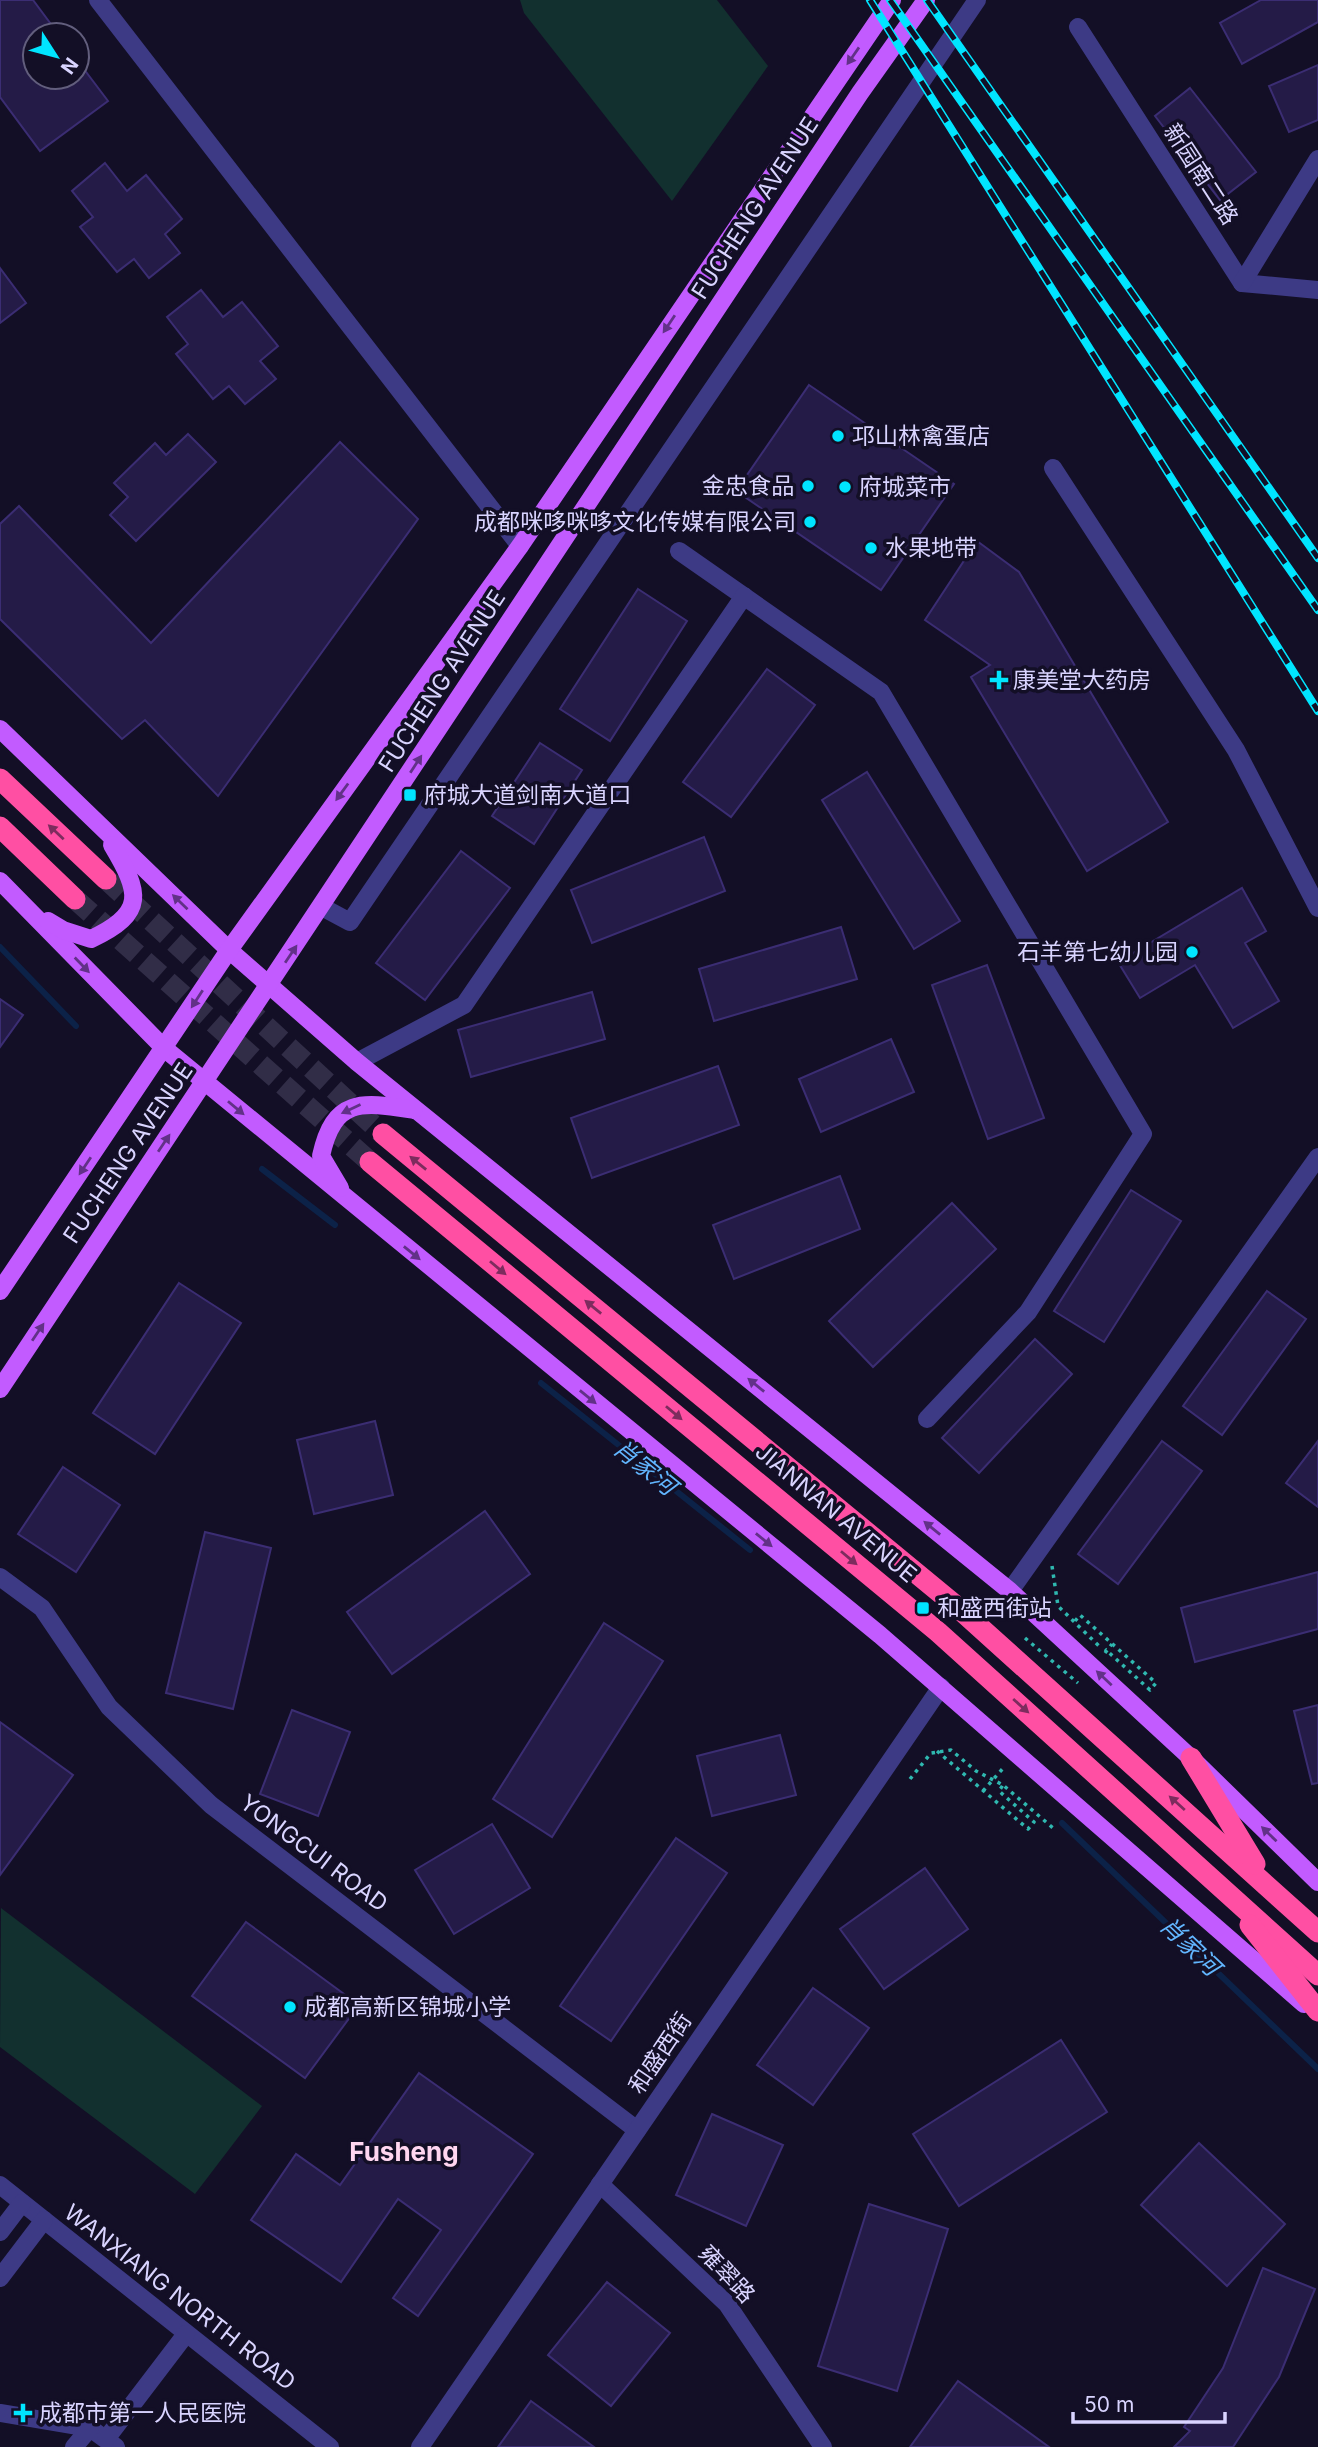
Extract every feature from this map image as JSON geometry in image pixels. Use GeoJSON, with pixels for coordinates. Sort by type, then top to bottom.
{"type":"FeatureCollection","features":[{"type":"Feature","properties":{"kind":"highway"},"geometry":{"type":"LineString","coordinates":[[0,779],[106,879]]}},
{"type":"Feature","properties":{"kind":"highway"},"geometry":{"type":"LineString","coordinates":[[0,827],[75,899]]}},
{"type":"Feature","properties":{"kind":"highway","name":"JIANNAN AVENUE"},"geometry":{"type":"LineString","coordinates":[[383,1133],[955,1605],[1318,1932]]}},
{"type":"Feature","properties":{"kind":"highway","name":"JIANNAN AVENUE"},"geometry":{"type":"LineString","coordinates":[[370,1162],[938,1632],[1218,1881],[1318,1975]]}},
{"type":"Feature","properties":{"kind":"highway"},"geometry":{"type":"LineString","coordinates":[[1191,1758],[1267,1884]]}},
{"type":"Feature","properties":{"kind":"highway"},"geometry":{"type":"LineString","coordinates":[[1218,1881],[1318,2014]]}},
{"type":"Feature","properties":{"kind":"main road","name":"FUCHENG AVENUE"},"geometry":{"type":"LineString","coordinates":[[0,1291],[229,950],[520,545],[892,0]]}},
{"type":"Feature","properties":{"kind":"main road","name":"FUCHENG AVENUE"},"geometry":{"type":"LineString","coordinates":[[0,1389],[860,93],[926,0]]}},
{"type":"Feature","properties":{"kind":"main road"},"geometry":{"type":"LineString","coordinates":[[0,729],[269,987],[357,1062],[1010,1591],[1191,1758],[1318,1882]]}},
{"type":"Feature","properties":{"kind":"main road"},"geometry":{"type":"LineString","coordinates":[[24,905],[63,930],[91,939],[119,926],[131,907],[134,889],[102,826]]}},
{"type":"Feature","properties":{"kind":"main road"},"geometry":{"type":"LineString","coordinates":[[0,881],[164,1049],[941,1686],[1318,2014]]}},
{"type":"Feature","properties":{"kind":"main road"},"geometry":{"type":"LineString","coordinates":[[351,1203],[321,1156],[326,1134],[336,1118],[349,1107],[369,1102],[417,1110]]}},
{"type":"Feature","properties":{"kind":"street"},"geometry":{"type":"LineString","coordinates":[[98,0],[520,545]]}},
{"type":"Feature","properties":{"kind":"street"},"geometry":{"type":"LineString","coordinates":[[322,907],[350,922],[977,0]]}},
{"type":"Feature","properties":{"kind":"street","name":"新园南二路"},"geometry":{"type":"LineString","coordinates":[[1078,27],[1242,283]]}},
{"type":"Feature","properties":{"kind":"street"},"geometry":{"type":"LineString","coordinates":[[1318,159],[1242,283],[1318,290]]}},
{"type":"Feature","properties":{"kind":"street"},"geometry":{"type":"LineString","coordinates":[[1054,468],[1236,750],[1318,908]]}},
{"type":"Feature","properties":{"kind":"street"},"geometry":{"type":"LineString","coordinates":[[679,551],[881,692],[1143,1134],[1028,1312],[927,1419]]}},
{"type":"Feature","properties":{"kind":"street"},"geometry":{"type":"LineString","coordinates":[[357,1062],[464,1005],[744,596]]}},
{"type":"Feature","properties":{"kind":"street"},"geometry":{"type":"LineString","coordinates":[[1010,1591],[1318,1157]]}},
{"type":"Feature","properties":{"kind":"street","name":"YONGCUI ROAD"},"geometry":{"type":"LineString","coordinates":[[0,1577],[42,1608],[109,1707],[211,1805],[637,2130]]}},
{"type":"Feature","properties":{"kind":"street","name":"和盛西街"},"geometry":{"type":"LineString","coordinates":[[420,2447],[941,1686]]}},
{"type":"Feature","properties":{"kind":"street","name":"雍翠路"},"geometry":{"type":"LineString","coordinates":[[600,2184],[727,2304],[823,2447]]}},
{"type":"Feature","properties":{"kind":"street","name":"WANXIANG NORTH ROAD"},"geometry":{"type":"LineString","coordinates":[[0,2185],[330,2447]]}},
{"type":"Feature","properties":{"kind":"street"},"geometry":{"type":"LineString","coordinates":[[0,2232],[22,2203]]}},
{"type":"Feature","properties":{"kind":"street"},"geometry":{"type":"LineString","coordinates":[[0,2278],[44,2220]]}},
{"type":"Feature","properties":{"kind":"street"},"geometry":{"type":"LineString","coordinates":[[0,2413],[90,2428],[111,2443],[186,2334]]}},
{"type":"Feature","properties":{"kind":"street"},"geometry":{"type":"LineString","coordinates":[[74,2447],[90,2428]]}},
{"type":"Feature","properties":{"kind":"path"},"geometry":{"type":"LineString","coordinates":[[1052,1566],[1058,1606],[1150,1690],[1157,1683],[1080,1615],[1075,1621]]}},
{"type":"Feature","properties":{"kind":"path"},"geometry":{"type":"LineString","coordinates":[[1017,1631],[1078,1683]]}},
{"type":"Feature","properties":{"kind":"path"},"geometry":{"type":"LineString","coordinates":[[1098,1642],[1109,1661],[1148,1696]]}},
{"type":"Feature","properties":{"kind":"path"},"geometry":{"type":"LineString","coordinates":[[909,1779],[931,1753],[951,1750],[976,1770],[1003,1785],[1053,1828]]}},
{"type":"Feature","properties":{"kind":"path"},"geometry":{"type":"LineString","coordinates":[[937,1751],[1028,1829],[1034,1822],[999,1791],[1003,1785]]}},
{"type":"Feature","properties":{"kind":"green space"},"geometry":{"type":"Polygon","coordinates":[[[520,0],[717,0],[768,66],[672,201],[524,13],[520,0]]]}},
{"type":"Feature","properties":{"kind":"green space"},"geometry":{"type":"Polygon","coordinates":[[[1,1908],[262,2106],[195,2194],[0,2047],[1,1908]]]}},
{"type":"Feature","properties":{"kind":"building"},"geometry":{"type":"Polygon","coordinates":[[[0,0],[33,0],[49,21],[21,21],[21,91],[91,91],[91,79],[108,101],[40,151],[0,97],[0,0]]]}},
{"type":"Feature","properties":{"kind":"building"},"geometry":{"type":"Polygon","coordinates":[[[1261,0],[1318,0],[1318,22],[1242,64],[1220,23],[1261,0]]]}},
{"type":"Feature","properties":{"kind":"building"},"geometry":{"type":"Polygon","coordinates":[[[1318,65],[1318,120],[1289,132],[1269,86],[1318,65]]]}},
{"type":"Feature","properties":{"kind":"building"},"geometry":{"type":"Polygon","coordinates":[[[1190,88],[1256,172],[1220,200],[1155,116],[1190,88]]]}},
{"type":"Feature","properties":{"kind":"building"},"geometry":{"type":"Polygon","coordinates":[[[105,163],[127,191],[146,175],[182,219],[165,234],[180,253],[149,278],[134,259],[117,272],[80,227],[93,217],[72,191],[105,163]]]}},
{"type":"Feature","properties":{"kind":"building"},"geometry":{"type":"Polygon","coordinates":[[[0,268],[26,303],[0,323],[0,268]]]}},
{"type":"Feature","properties":{"kind":"building"},"geometry":{"type":"Polygon","coordinates":[[[201,290],[223,317],[242,302],[278,346],[260,361],[276,379],[245,404],[229,386],[213,399],[176,354],[188,344],[167,317],[201,290]]]}},
{"type":"Feature","properties":{"kind":"building","name":"府城菜市"},"geometry":{"type":"Polygon","coordinates":[[[809,385],[954,484],[881,590],[736,491],[809,385]]]}},
{"type":"Feature","properties":{"kind":"building"},"geometry":{"type":"Polygon","coordinates":[[[188,434],[216,462],[136,541],[110,515],[128,497],[114,483],[155,443],[166,455],[188,434]]]}},
{"type":"Feature","properties":{"kind":"building"},"geometry":{"type":"Polygon","coordinates":[[[340,442],[418,519],[218,796],[145,720],[122,739],[0,619],[0,524],[19,506],[151,643],[340,442]]]}},
{"type":"Feature","properties":{"kind":"building"},"geometry":{"type":"Polygon","coordinates":[[[977,541],[1019,572],[1168,822],[1087,871],[971,677],[990,665],[925,620],[977,541]]]}},
{"type":"Feature","properties":{"kind":"building"},"geometry":{"type":"Polygon","coordinates":[[[638,589],[687,621],[610,741],[560,709],[638,589]]]}},
{"type":"Feature","properties":{"kind":"building"},"geometry":{"type":"Polygon","coordinates":[[[767,669],[815,705],[731,817],[683,782],[767,669]]]}},
{"type":"Feature","properties":{"kind":"building"},"geometry":{"type":"Polygon","coordinates":[[[540,743],[582,770],[534,844],[492,816],[540,743]]]}},
{"type":"Feature","properties":{"kind":"building"},"geometry":{"type":"Polygon","coordinates":[[[867,772],[960,921],[914,949],[822,800],[867,772]]]}},
{"type":"Feature","properties":{"kind":"building"},"geometry":{"type":"Polygon","coordinates":[[[704,837],[725,891],[592,943],[571,890],[704,837]]]}},
{"type":"Feature","properties":{"kind":"building"},"geometry":{"type":"Polygon","coordinates":[[[461,851],[510,888],[425,1000],[376,963],[461,851]]]}},
{"type":"Feature","properties":{"kind":"building","name":"石羊第七幼儿园"},"geometry":{"type":"Polygon","coordinates":[[[1242,888],[1266,931],[1245,943],[1279,1001],[1233,1028],[1195,965],[1140,998],[1118,962],[1242,888]]]}},
{"type":"Feature","properties":{"kind":"building"},"geometry":{"type":"Polygon","coordinates":[[[841,927],[857,979],[714,1021],[699,969],[841,927]]]}},
{"type":"Feature","properties":{"kind":"building"},"geometry":{"type":"Polygon","coordinates":[[[987,965],[1044,1118],[988,1139],[932,985],[987,965]]]}},
{"type":"Feature","properties":{"kind":"building"},"geometry":{"type":"Polygon","coordinates":[[[592,992],[605,1039],[471,1077],[458,1030],[592,992]]]}},
{"type":"Feature","properties":{"kind":"building"},"geometry":{"type":"Polygon","coordinates":[[[0,999],[23,1015],[0,1047],[0,999]]]}},
{"type":"Feature","properties":{"kind":"building"},"geometry":{"type":"Polygon","coordinates":[[[891,1039],[914,1092],[821,1132],[799,1079],[891,1039]]]}},
{"type":"Feature","properties":{"kind":"building"},"geometry":{"type":"Polygon","coordinates":[[[718,1066],[739,1125],[592,1178],[571,1118],[718,1066]]]}},
{"type":"Feature","properties":{"kind":"building"},"geometry":{"type":"Polygon","coordinates":[[[840,1176],[860,1229],[734,1279],[713,1225],[840,1176]]]}},
{"type":"Feature","properties":{"kind":"building"},"geometry":{"type":"Polygon","coordinates":[[[1131,1190],[1181,1221],[1104,1342],[1054,1311],[1131,1190]]]}},
{"type":"Feature","properties":{"kind":"building"},"geometry":{"type":"Polygon","coordinates":[[[952,1203],[996,1249],[873,1367],[829,1321],[952,1203]]]}},
{"type":"Feature","properties":{"kind":"building"},"geometry":{"type":"Polygon","coordinates":[[[179,1283],[241,1323],[155,1454],[93,1413],[179,1283]]]}},
{"type":"Feature","properties":{"kind":"building"},"geometry":{"type":"Polygon","coordinates":[[[1267,1291],[1306,1319],[1222,1435],[1183,1406],[1267,1291]]]}},
{"type":"Feature","properties":{"kind":"building"},"geometry":{"type":"Polygon","coordinates":[[[1035,1339],[1072,1374],[979,1473],[942,1438],[1035,1339]]]}},
{"type":"Feature","properties":{"kind":"building"},"geometry":{"type":"Polygon","coordinates":[[[375,1421],[393,1495],[314,1514],[297,1440],[375,1421]]]}},
{"type":"Feature","properties":{"kind":"building"},"geometry":{"type":"Polygon","coordinates":[[[1162,1441],[1202,1471],[1118,1584],[1078,1554],[1162,1441]]]}},
{"type":"Feature","properties":{"kind":"building"},"geometry":{"type":"Polygon","coordinates":[[[1318,1441],[1318,1507],[1286,1483],[1318,1441]]]}},
{"type":"Feature","properties":{"kind":"building"},"geometry":{"type":"Polygon","coordinates":[[[63,1467],[120,1505],[76,1572],[18,1534],[63,1467]]]}},
{"type":"Feature","properties":{"kind":"building"},"geometry":{"type":"Polygon","coordinates":[[[485,1511],[530,1574],[392,1674],[347,1612],[485,1511]]]}},
{"type":"Feature","properties":{"kind":"building"},"geometry":{"type":"Polygon","coordinates":[[[205,1532],[271,1548],[233,1709],[166,1693],[205,1532]]]}},
{"type":"Feature","properties":{"kind":"building"},"geometry":{"type":"Polygon","coordinates":[[[1318,1572],[1318,1629],[1195,1662],[1181,1608],[1318,1572]]]}},
{"type":"Feature","properties":{"kind":"building"},"geometry":{"type":"Polygon","coordinates":[[[604,1623],[663,1661],[552,1837],[493,1799],[604,1623]]]}},
{"type":"Feature","properties":{"kind":"building"},"geometry":{"type":"Polygon","coordinates":[[[1318,1705],[1318,1783],[1312,1784],[1294,1711],[1318,1705]]]}},
{"type":"Feature","properties":{"kind":"building"},"geometry":{"type":"Polygon","coordinates":[[[292,1710],[350,1732],[318,1816],[260,1794],[292,1710]]]}},
{"type":"Feature","properties":{"kind":"building"},"geometry":{"type":"Polygon","coordinates":[[[0,1722],[73,1775],[0,1875],[0,1722]]]}},
{"type":"Feature","properties":{"kind":"building"},"geometry":{"type":"Polygon","coordinates":[[[780,1735],[796,1795],[712,1816],[697,1756],[780,1735]]]}},
{"type":"Feature","properties":{"kind":"building"},"geometry":{"type":"Polygon","coordinates":[[[492,1824],[530,1888],[454,1934],[415,1870],[492,1824]]]}},
{"type":"Feature","properties":{"kind":"building"},"geometry":{"type":"Polygon","coordinates":[[[676,1838],[727,1873],[611,2041],[560,2006],[676,1838]]]}},
{"type":"Feature","properties":{"kind":"building"},"geometry":{"type":"Polygon","coordinates":[[[925,1868],[968,1929],[884,1989],[840,1929],[925,1868]]]}},
{"type":"Feature","properties":{"kind":"building"},"geometry":{"type":"Polygon","coordinates":[[[246,1922],[359,2005],[305,2078],[192,1996],[246,1922]]]}},
{"type":"Feature","properties":{"kind":"building"},"geometry":{"type":"Polygon","coordinates":[[[813,1988],[869,2028],[813,2105],[757,2065],[813,1988]]]}},
{"type":"Feature","properties":{"kind":"building"},"geometry":{"type":"Polygon","coordinates":[[[1061,2040],[1107,2112],[959,2206],[913,2134],[1061,2040]]]}},
{"type":"Feature","properties":{"kind":"building"},"geometry":{"type":"Polygon","coordinates":[[[419,2073],[533,2154],[418,2316],[393,2298],[441,2230],[398,2199],[341,2282],[251,2220],[296,2154],[340,2185],[419,2073]]]}},
{"type":"Feature","properties":{"kind":"building"},"geometry":{"type":"Polygon","coordinates":[[[712,2114],[783,2145],[746,2226],[676,2195],[712,2114]]]}},
{"type":"Feature","properties":{"kind":"building"},"geometry":{"type":"Polygon","coordinates":[[[1199,2143],[1285,2224],[1227,2286],[1141,2205],[1199,2143]]]}},
{"type":"Feature","properties":{"kind":"building"},"geometry":{"type":"Polygon","coordinates":[[[869,2204],[948,2229],[897,2391],[818,2366],[869,2204]]]}},
{"type":"Feature","properties":{"kind":"building"},"geometry":{"type":"Polygon","coordinates":[[[1263,2268],[1315,2289],[1279,2377],[1233,2447],[1174,2447],[1190,2431],[1184,2427],[1223,2368],[1263,2268]]]}},
{"type":"Feature","properties":{"kind":"building"},"geometry":{"type":"Polygon","coordinates":[[[607,2282],[670,2333],[611,2406],[548,2355],[607,2282]]]}},
{"type":"Feature","properties":{"kind":"building"},"geometry":{"type":"Polygon","coordinates":[[[958,2381],[1049,2447],[910,2447],[958,2381]]]}},
{"type":"Feature","properties":{"kind":"building"},"geometry":{"type":"Polygon","coordinates":[[[531,2401],[594,2447],[498,2447],[531,2401]]]}},
{"type":"Feature","properties":{"kind":"waterway","name":"肖家河"},"geometry":{"type":"LineString","coordinates":[[0,947],[76,1026]]}},
{"type":"Feature","properties":{"kind":"waterway","name":"肖家河"},"geometry":{"type":"LineString","coordinates":[[262,1169],[335,1225]]}},
{"type":"Feature","properties":{"kind":"waterway","name":"肖家河"},"geometry":{"type":"LineString","coordinates":[[541,1383],[750,1550]]}},
{"type":"Feature","properties":{"kind":"waterway","name":"肖家河"},"geometry":{"type":"LineString","coordinates":[[1062,1823],[1318,2069]]}},
{"type":"Feature","properties":{"kind":"tunnel"},"geometry":{"type":"LineString","coordinates":[[106,879],[383,1134]]}},
{"type":"Feature","properties":{"kind":"tunnel"},"geometry":{"type":"LineString","coordinates":[[75,899],[370,1162]]}},
{"type":"Feature","properties":{"kind":"railway"},"geometry":{"type":"LineString","coordinates":[[870,0],[1318,711]]}},
{"type":"Feature","properties":{"kind":"railway"},"geometry":{"type":"LineString","coordinates":[[890,0],[1318,610]]}},
{"type":"Feature","properties":{"kind":"railway"},"geometry":{"type":"LineString","coordinates":[[927,0],[1318,558]]}},
{"type":"Feature","properties":{"kind":"place","name":"邛山林禽蛋店"},"geometry":{"type":"Point","coordinates":[838,436]}},
{"type":"Feature","properties":{"kind":"place","name":"金忠食品"},"geometry":{"type":"Point","coordinates":[808,486]}},
{"type":"Feature","properties":{"kind":"place","name":"府城菜市"},"geometry":{"type":"Point","coordinates":[845,487]}},
{"type":"Feature","properties":{"kind":"place","name":"成都咪哆咪哆文化传媒有限公司"},"geometry":{"type":"Point","coordinates":[810,522]}},
{"type":"Feature","properties":{"kind":"place","name":"水果地带"},"geometry":{"type":"Point","coordinates":[871,548]}},
{"type":"Feature","properties":{"kind":"place","name":"康美堂大药房"},"geometry":{"type":"Point","coordinates":[999,680]}},
{"type":"Feature","properties":{"kind":"place","name":"府城大道剑南大道口"},"geometry":{"type":"Point","coordinates":[410,795]}},
{"type":"Feature","properties":{"kind":"place","name":"石羊第七幼儿园"},"geometry":{"type":"Point","coordinates":[1192,952]}},
{"type":"Feature","properties":{"kind":"place","name":"和盛西街站"},"geometry":{"type":"Point","coordinates":[923,1608]}},
{"type":"Feature","properties":{"kind":"place","name":"成都高新区锦城小学"},"geometry":{"type":"Point","coordinates":[290,2007]}},
{"type":"Feature","properties":{"kind":"place","name":"成都市第一人民医院"},"geometry":{"type":"Point","coordinates":[23,2413]}},
{"type":"Feature","properties":{"kind":"district","name":"Fusheng"},"geometry":{"type":"Point","coordinates":[404,2151]}}]}
